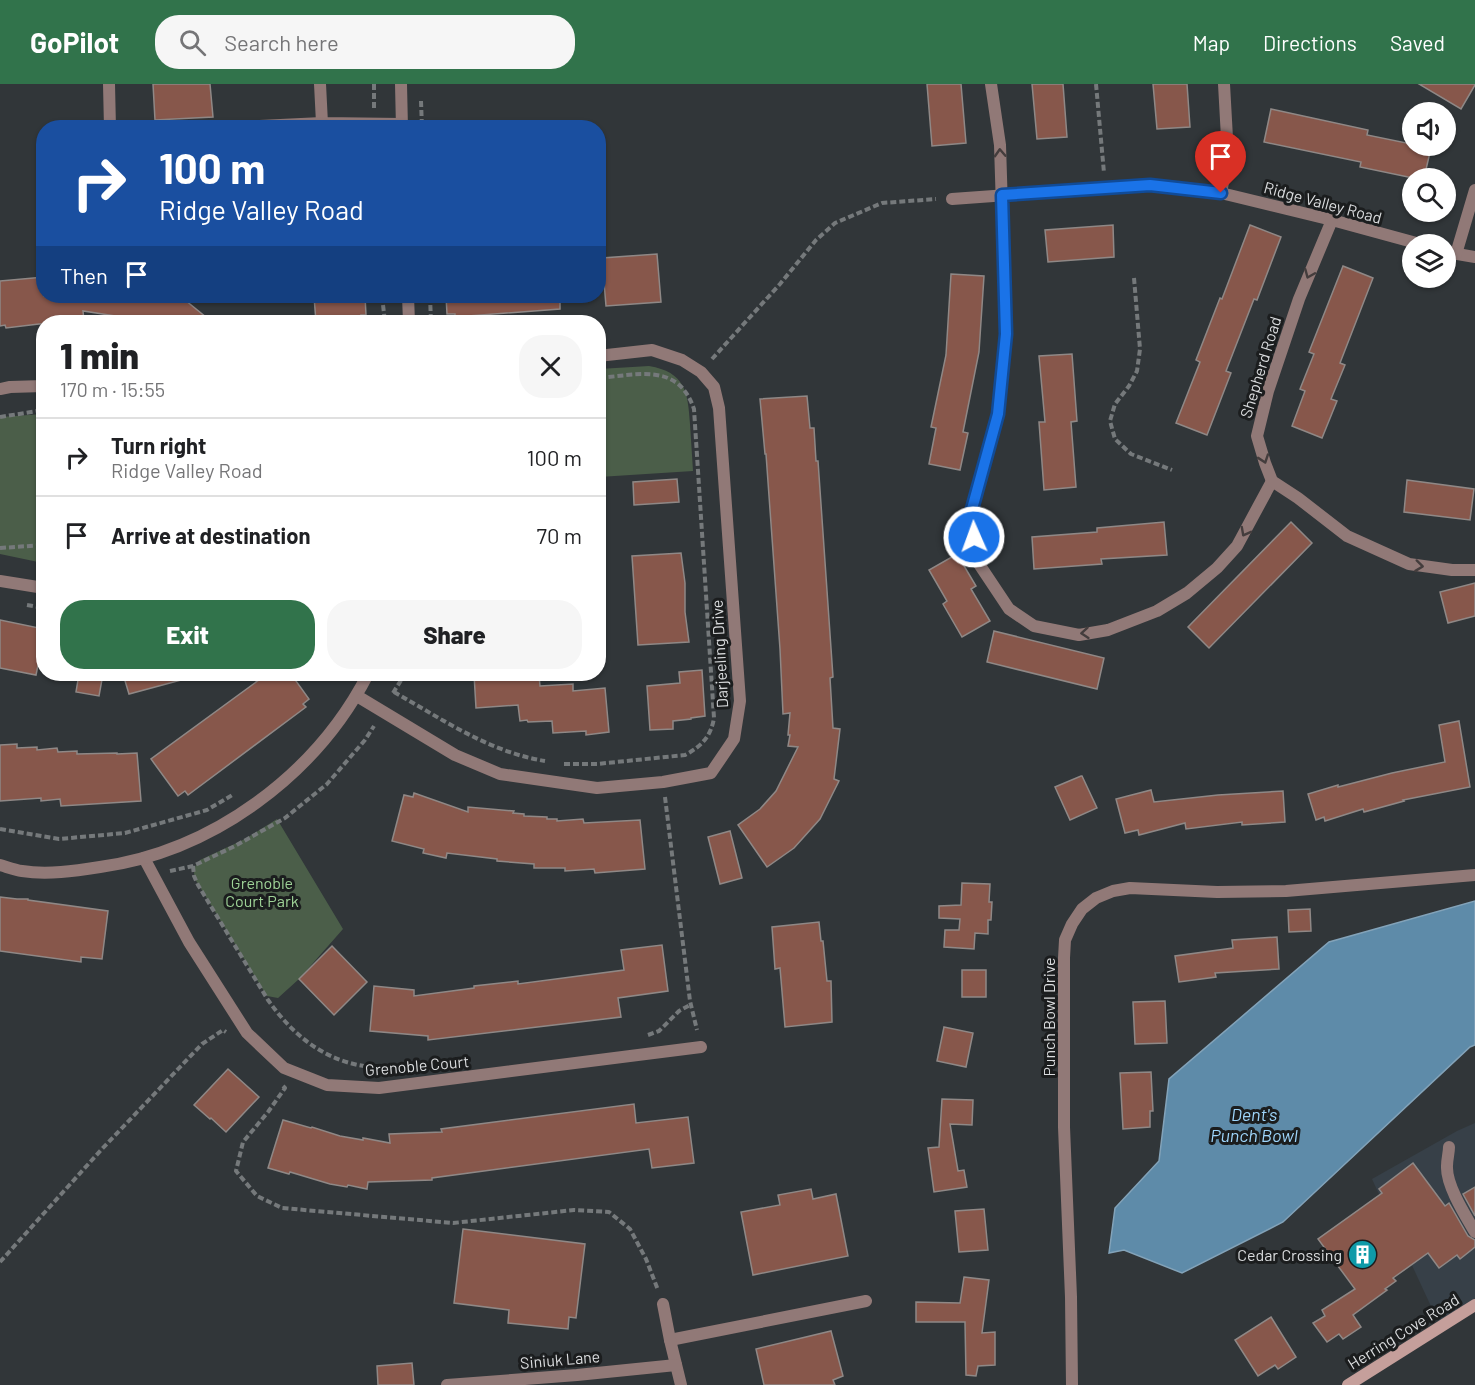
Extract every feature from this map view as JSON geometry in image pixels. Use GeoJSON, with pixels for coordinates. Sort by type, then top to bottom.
{"type":"FeatureCollection","features":[{"type":"Feature","properties":{"kind":"main road","name":"Herring Cove Road"},"geometry":{"type":"LineString","coordinates":[[1348,1385],[1475,1305]]}},
{"type":"Feature","properties":{"kind":"street"},"geometry":{"type":"LineString","coordinates":[[109,84],[110,120]]}},
{"type":"Feature","properties":{"kind":"street"},"geometry":{"type":"LineString","coordinates":[[320,84],[322,120]]}},
{"type":"Feature","properties":{"kind":"street"},"geometry":{"type":"LineString","coordinates":[[401,84],[402,120]]}},
{"type":"Feature","properties":{"kind":"street"},"geometry":{"type":"LineString","coordinates":[[991,84],[1000,145],[1006,334],[998,414],[972,509],[979,564],[1009,609],[1034,626],[1079,635],[1108,630],[1157,611],[1187,593],[1217,568],[1237,546],[1272,481],[1347,536],[1409,564],[1452,570],[1475,570]]}},
{"type":"Feature","properties":{"kind":"street"},"geometry":{"type":"LineString","coordinates":[[1221,193],[1228,156],[1224,84]]}},
{"type":"Feature","properties":{"kind":"street","name":"Ridge Valley Road"},"geometry":{"type":"LineString","coordinates":[[952,199],[1150,185],[1221,193],[1402,239]]}},
{"type":"Feature","properties":{"kind":"street"},"geometry":{"type":"LineString","coordinates":[[1456,240],[1475,190]]}},
{"type":"Feature","properties":{"kind":"street","name":"Shepherd Road"},"geometry":{"type":"LineString","coordinates":[[1272,481],[1257,436],[1268,391],[1299,299],[1332,220]]}},
{"type":"Feature","properties":{"kind":"street"},"geometry":{"type":"LineString","coordinates":[[1456,254],[1475,257]]}},
{"type":"Feature","properties":{"kind":"street","name":"Darjeeling Drive"},"geometry":{"type":"LineString","coordinates":[[357,696],[455,755],[500,774],[597,788],[663,782],[711,773],[734,739],[740,702],[719,408],[714,387],[701,372],[682,360],[652,350],[606,355]]}},
{"type":"Feature","properties":{"kind":"street"},"geometry":{"type":"LineString","coordinates":[[0,388],[36,386]]}},
{"type":"Feature","properties":{"kind":"street"},"geometry":{"type":"LineString","coordinates":[[0,581],[36,587]]}},
{"type":"Feature","properties":{"kind":"street"},"geometry":{"type":"LineString","coordinates":[[0,865],[22,871],[68,872],[123,864],[175,848],[215,830],[252,807],[293,773],[318,748],[357,696],[364,681]]}},
{"type":"Feature","properties":{"kind":"street","name":"Grenoble Court"},"geometry":{"type":"LineString","coordinates":[[144,858],[189,942],[247,1032],[284,1068],[327,1085],[379,1088],[701,1047]]}},
{"type":"Feature","properties":{"kind":"street","name":"Punch Bowl Drive"},"geometry":{"type":"LineString","coordinates":[[1072,1385],[1064,1127],[1064,958],[1065,940],[1082,909],[1105,894],[1131,888],[1217,892],[1286,891],[1475,875]]}},
{"type":"Feature","properties":{"kind":"street"},"geometry":{"type":"LineString","coordinates":[[1449,1147],[1446,1168],[1453,1190],[1475,1232]]}},
{"type":"Feature","properties":{"kind":"street"},"geometry":{"type":"LineString","coordinates":[[670,1340],[866,1301]]}},
{"type":"Feature","properties":{"kind":"street"},"geometry":{"type":"LineString","coordinates":[[663,1304],[681,1385]]}},
{"type":"Feature","properties":{"kind":"street","name":"Siniuk Lane"},"geometry":{"type":"LineString","coordinates":[[447,1385],[676,1365]]}},
{"type":"Feature","properties":{"kind":"path"},"geometry":{"type":"LineString","coordinates":[[1096,84],[1105,188]]}},
{"type":"Feature","properties":{"kind":"path"},"geometry":{"type":"LineString","coordinates":[[420,95],[422,120]]}},
{"type":"Feature","properties":{"kind":"path"},"geometry":{"type":"LineString","coordinates":[[701,372],[816,240],[835,223],[882,202],[952,199]]}},
{"type":"Feature","properties":{"kind":"path"},"geometry":{"type":"LineString","coordinates":[[1134,278],[1140,349],[1137,371],[1115,405],[1110,421],[1115,439],[1131,454],[1172,470]]}},
{"type":"Feature","properties":{"kind":"path"},"geometry":{"type":"LineString","coordinates":[[394,692],[475,738],[532,759],[564,764],[597,764],[673,757],[695,750],[704,741],[712,729],[714,718],[694,409],[683,388],[666,377],[647,374],[606,377]]}},
{"type":"Feature","properties":{"kind":"path"},"geometry":{"type":"LineString","coordinates":[[0,417],[36,411]]}},
{"type":"Feature","properties":{"kind":"path"},"geometry":{"type":"LineString","coordinates":[[0,548],[36,546]]}},
{"type":"Feature","properties":{"kind":"path"},"geometry":{"type":"LineString","coordinates":[[393,1069],[357,1065],[329,1056],[300,1037],[280,1018],[198,885],[193,866],[285,818],[327,783],[365,740],[401,681]]}},
{"type":"Feature","properties":{"kind":"path"},"geometry":{"type":"LineString","coordinates":[[663,782],[690,1005],[701,1047]]}},
{"type":"Feature","properties":{"kind":"path"},"geometry":{"type":"LineString","coordinates":[[0,829],[59,839],[125,833],[207,810],[237,793]]}},
{"type":"Feature","properties":{"kind":"path"},"geometry":{"type":"LineString","coordinates":[[642,1036],[659,1030],[679,1011],[690,1005]]}},
{"type":"Feature","properties":{"kind":"path"},"geometry":{"type":"LineString","coordinates":[[0,1262],[101,1150],[202,1044],[223,1030],[231,1037]]}},
{"type":"Feature","properties":{"kind":"path"},"geometry":{"type":"LineString","coordinates":[[277,1081],[285,1088],[243,1142],[236,1171],[257,1196],[282,1208],[453,1223],[574,1210],[609,1212],[630,1229],[646,1259],[663,1304]]}},
{"type":"Feature","properties":{"kind":"shaded area"},"geometry":{"type":"Polygon","coordinates":[[[1475,1123],[1475,1309],[1442,1330],[1372,1179],[1475,1123]]]}},
{"type":"Feature","properties":{"kind":"green space"},"geometry":{"type":"Polygon","coordinates":[[[649,366],[670,373],[677,379],[686,393],[688,402],[693,471],[606,477],[606,369],[649,366]]]}},
{"type":"Feature","properties":{"kind":"green space"},"geometry":{"type":"Polygon","coordinates":[[[36,415],[36,562],[0,554],[0,417],[36,415]]]}},
{"type":"Feature","properties":{"kind":"green space","name":"Grenoble Court Park"},"geometry":{"type":"Polygon","coordinates":[[[277,819],[343,929],[299,979],[278,998],[267,996],[194,874],[195,867],[200,860],[245,839],[277,819]]]}},
{"type":"Feature","properties":{"kind":"water","name":"Dent's Punch Bowl"},"geometry":{"type":"Polygon","coordinates":[[[1475,901],[1475,1045],[1470,1047],[1283,1222],[1182,1273],[1124,1250],[1109,1253],[1115,1208],[1159,1161],[1169,1079],[1329,942],[1475,901]]]}},
{"type":"Feature","properties":{"kind":"building"},"geometry":{"type":"Polygon","coordinates":[[[153,84],[210,84],[213,117],[155,120],[153,84]]]}},
{"type":"Feature","properties":{"kind":"building"},"geometry":{"type":"Polygon","coordinates":[[[927,84],[961,84],[966,143],[932,146],[927,84]]]}},
{"type":"Feature","properties":{"kind":"building"},"geometry":{"type":"Polygon","coordinates":[[[1032,84],[1063,84],[1067,137],[1037,139],[1032,84]]]}},
{"type":"Feature","properties":{"kind":"building"},"geometry":{"type":"Polygon","coordinates":[[[1153,84],[1187,84],[1190,127],[1157,129],[1153,84]]]}},
{"type":"Feature","properties":{"kind":"building"},"geometry":{"type":"Polygon","coordinates":[[[1419,84],[1475,84],[1461,109],[1456,106],[1456,102],[1449,102],[1419,84]]]}},
{"type":"Feature","properties":{"kind":"building"},"geometry":{"type":"Polygon","coordinates":[[[1271,109],[1368,130],[1367,135],[1402,142],[1402,156],[1429,156],[1426,168],[1402,168],[1402,176],[1360,167],[1361,162],[1264,142],[1271,109]]]}},
{"type":"Feature","properties":{"kind":"building"},"geometry":{"type":"Polygon","coordinates":[[[1113,225],[1114,257],[1048,262],[1045,230],[1113,225]]]}},
{"type":"Feature","properties":{"kind":"building"},"geometry":{"type":"Polygon","coordinates":[[[1250,225],[1281,237],[1226,371],[1231,373],[1207,435],[1176,423],[1200,362],[1196,360],[1250,225]]]}},
{"type":"Feature","properties":{"kind":"building"},"geometry":{"type":"Polygon","coordinates":[[[657,254],[661,302],[606,306],[606,258],[657,254]]]}},
{"type":"Feature","properties":{"kind":"building"},"geometry":{"type":"Polygon","coordinates":[[[1343,266],[1373,278],[1340,363],[1345,365],[1331,399],[1337,401],[1322,438],[1292,426],[1305,391],[1300,389],[1314,354],[1309,352],[1343,266]]]}},
{"type":"Feature","properties":{"kind":"building"},"geometry":{"type":"Polygon","coordinates":[[[951,274],[984,276],[979,352],[963,432],[968,433],[960,470],[929,464],[936,428],[931,427],[946,355],[951,274]]]}},
{"type":"Feature","properties":{"kind":"building"},"geometry":{"type":"Polygon","coordinates":[[[36,278],[36,303],[189,303],[203,315],[109,315],[83,311],[83,315],[36,315],[36,324],[6,328],[5,325],[0,326],[0,281],[36,278]]]}},
{"type":"Feature","properties":{"kind":"building"},"geometry":{"type":"Polygon","coordinates":[[[315,303],[365,303],[366,315],[315,315],[315,303]]]}},
{"type":"Feature","properties":{"kind":"building"},"geometry":{"type":"Polygon","coordinates":[[[446,303],[560,303],[560,309],[481,315],[447,314],[446,303]]]}},
{"type":"Feature","properties":{"kind":"building"},"geometry":{"type":"Polygon","coordinates":[[[1072,354],[1077,421],[1071,422],[1076,487],[1044,490],[1039,422],[1045,422],[1039,356],[1072,354]]]}},
{"type":"Feature","properties":{"kind":"building"},"geometry":{"type":"Polygon","coordinates":[[[807,396],[810,428],[814,428],[816,461],[818,461],[833,677],[830,678],[833,728],[840,729],[834,779],[839,781],[820,819],[794,848],[767,867],[738,825],[760,809],[776,791],[798,747],[788,746],[790,713],[783,714],[766,454],[760,399],[807,396]]]}},
{"type":"Feature","properties":{"kind":"building"},"geometry":{"type":"Polygon","coordinates":[[[677,479],[679,502],[634,505],[633,482],[677,479]]]}},
{"type":"Feature","properties":{"kind":"building"},"geometry":{"type":"Polygon","coordinates":[[[1407,480],[1474,489],[1470,520],[1404,512],[1407,480]]]}},
{"type":"Feature","properties":{"kind":"building"},"geometry":{"type":"Polygon","coordinates":[[[1164,522],[1167,555],[1101,559],[1102,564],[1034,569],[1032,537],[1097,532],[1097,528],[1164,522]]]}},
{"type":"Feature","properties":{"kind":"building"},"geometry":{"type":"Polygon","coordinates":[[[1291,522],[1312,543],[1209,648],[1188,627],[1291,522]]]}},
{"type":"Feature","properties":{"kind":"building"},"geometry":{"type":"Polygon","coordinates":[[[681,553],[689,642],[638,645],[632,556],[681,553]]]}},
{"type":"Feature","properties":{"kind":"building"},"geometry":{"type":"Polygon","coordinates":[[[957,554],[976,586],[971,589],[990,621],[962,637],[943,604],[947,601],[929,570],[957,554]]]}},
{"type":"Feature","properties":{"kind":"building"},"geometry":{"type":"Polygon","coordinates":[[[1475,583],[1475,616],[1448,623],[1440,592],[1475,583]]]}},
{"type":"Feature","properties":{"kind":"building"},"geometry":{"type":"Polygon","coordinates":[[[0,620],[36,627],[36,675],[0,668],[0,620]]]}},
{"type":"Feature","properties":{"kind":"building"},"geometry":{"type":"Polygon","coordinates":[[[994,631],[1104,658],[1097,689],[987,662],[994,631]]]}},
{"type":"Feature","properties":{"kind":"building"},"geometry":{"type":"Polygon","coordinates":[[[702,670],[705,716],[673,721],[673,729],[650,730],[647,686],[680,683],[679,672],[702,670]]]}},
{"type":"Feature","properties":{"kind":"building"},"geometry":{"type":"Polygon","coordinates":[[[78,681],[102,681],[99,696],[76,692],[78,681]]]}},
{"type":"Feature","properties":{"kind":"building"},"geometry":{"type":"Polygon","coordinates":[[[125,681],[178,681],[129,694],[125,681]]]}},
{"type":"Feature","properties":{"kind":"building"},"geometry":{"type":"Polygon","coordinates":[[[257,681],[296,681],[309,699],[303,704],[306,707],[188,795],[185,791],[178,796],[151,759],[257,681]]]}},
{"type":"Feature","properties":{"kind":"building"},"geometry":{"type":"Polygon","coordinates":[[[474,681],[540,681],[540,686],[573,684],[573,691],[605,688],[609,732],[586,735],[586,731],[553,733],[552,721],[520,721],[518,705],[476,708],[474,681]]]}},
{"type":"Feature","properties":{"kind":"building"},"geometry":{"type":"Polygon","coordinates":[[[1459,721],[1470,787],[1403,800],[1364,812],[1363,809],[1325,821],[1324,817],[1316,820],[1308,794],[1338,785],[1338,787],[1445,762],[1439,725],[1459,721]]]}},
{"type":"Feature","properties":{"kind":"building"},"geometry":{"type":"Polygon","coordinates":[[[17,744],[17,748],[37,747],[37,750],[57,748],[58,752],[77,751],[77,754],[137,753],[141,801],[61,806],[60,799],[0,801],[0,745],[17,744]]]}},
{"type":"Feature","properties":{"kind":"building"},"geometry":{"type":"Polygon","coordinates":[[[1082,776],[1097,808],[1070,820],[1055,787],[1082,776]]]}},
{"type":"Feature","properties":{"kind":"building"},"geometry":{"type":"Polygon","coordinates":[[[1151,790],[1154,802],[1283,791],[1285,822],[1242,825],[1242,822],[1186,829],[1185,823],[1139,835],[1138,830],[1125,833],[1116,799],[1151,790]]]}},
{"type":"Feature","properties":{"kind":"building"},"geometry":{"type":"Polygon","coordinates":[[[414,793],[468,812],[468,807],[514,811],[513,813],[524,814],[524,816],[547,817],[547,819],[557,819],[557,821],[583,819],[584,823],[640,820],[645,869],[595,873],[594,869],[565,871],[565,868],[534,868],[534,864],[497,861],[497,859],[447,853],[446,858],[423,853],[424,849],[392,841],[404,795],[413,797],[414,793]]]}},
{"type":"Feature","properties":{"kind":"building"},"geometry":{"type":"Polygon","coordinates":[[[730,831],[742,878],[720,884],[708,837],[730,831]]]}},
{"type":"Feature","properties":{"kind":"building"},"geometry":{"type":"Polygon","coordinates":[[[962,883],[990,884],[989,902],[992,902],[988,934],[975,933],[974,949],[944,947],[945,930],[959,930],[960,919],[939,918],[939,906],[961,905],[962,883]]]}},
{"type":"Feature","properties":{"kind":"building"},"geometry":{"type":"Polygon","coordinates":[[[0,897],[108,911],[102,959],[81,957],[81,962],[0,951],[0,897]]]}},
{"type":"Feature","properties":{"kind":"building"},"geometry":{"type":"Polygon","coordinates":[[[1310,909],[1311,931],[1289,932],[1288,910],[1310,909]]]}},
{"type":"Feature","properties":{"kind":"building"},"geometry":{"type":"Polygon","coordinates":[[[819,922],[827,981],[831,981],[832,1022],[785,1027],[780,968],[775,969],[772,927],[819,922]]]}},
{"type":"Feature","properties":{"kind":"building"},"geometry":{"type":"Polygon","coordinates":[[[1277,937],[1279,969],[1215,973],[1216,977],[1179,982],[1175,956],[1233,948],[1232,940],[1277,937]]]}},
{"type":"Feature","properties":{"kind":"building"},"geometry":{"type":"Polygon","coordinates":[[[662,945],[668,991],[618,998],[621,1017],[428,1040],[428,1036],[370,1031],[374,986],[414,990],[414,996],[474,988],[474,986],[518,981],[518,984],[624,970],[621,950],[662,945]]]}},
{"type":"Feature","properties":{"kind":"building"},"geometry":{"type":"Polygon","coordinates":[[[332,946],[367,982],[334,1015],[299,979],[332,946]]]}},
{"type":"Feature","properties":{"kind":"building"},"geometry":{"type":"Polygon","coordinates":[[[962,970],[986,970],[986,997],[962,997],[962,970]]]}},
{"type":"Feature","properties":{"kind":"building"},"geometry":{"type":"Polygon","coordinates":[[[1165,1001],[1167,1043],[1135,1044],[1133,1002],[1165,1001]]]}},
{"type":"Feature","properties":{"kind":"building"},"geometry":{"type":"Polygon","coordinates":[[[944,1027],[973,1033],[966,1067],[937,1061],[944,1027]]]}},
{"type":"Feature","properties":{"kind":"building"},"geometry":{"type":"Polygon","coordinates":[[[228,1069],[259,1097],[226,1132],[194,1105],[228,1069]]]}},
{"type":"Feature","properties":{"kind":"building"},"geometry":{"type":"Polygon","coordinates":[[[1151,1072],[1153,1111],[1150,1111],[1150,1127],[1123,1129],[1120,1073],[1151,1072]]]}},
{"type":"Feature","properties":{"kind":"building"},"geometry":{"type":"Polygon","coordinates":[[[942,1099],[973,1100],[972,1125],[950,1124],[958,1171],[964,1170],[967,1187],[934,1192],[928,1148],[939,1147],[942,1099]]]}},
{"type":"Feature","properties":{"kind":"building"},"geometry":{"type":"Polygon","coordinates":[[[634,1104],[636,1123],[688,1117],[694,1163],[652,1168],[649,1149],[432,1178],[432,1180],[368,1182],[367,1189],[330,1184],[268,1168],[283,1120],[340,1136],[390,1143],[389,1134],[442,1132],[441,1129],[634,1104]]]}},
{"type":"Feature","properties":{"kind":"building"},"geometry":{"type":"Polygon","coordinates":[[[1413,1163],[1445,1206],[1449,1203],[1468,1236],[1475,1240],[1475,1247],[1460,1259],[1457,1255],[1439,1268],[1428,1253],[1393,1278],[1396,1281],[1385,1289],[1387,1290],[1353,1315],[1361,1327],[1343,1339],[1339,1334],[1327,1342],[1313,1323],[1325,1316],[1322,1310],[1355,1289],[1318,1239],[1382,1193],[1379,1189],[1413,1163]]]}},
{"type":"Feature","properties":{"kind":"building"},"geometry":{"type":"Polygon","coordinates":[[[1475,1187],[1475,1216],[1463,1194],[1475,1187]]]}},
{"type":"Feature","properties":{"kind":"building"},"geometry":{"type":"Polygon","coordinates":[[[811,1189],[813,1199],[836,1194],[848,1256],[753,1275],[741,1212],[780,1205],[778,1195],[811,1189]]]}},
{"type":"Feature","properties":{"kind":"building"},"geometry":{"type":"Polygon","coordinates":[[[984,1209],[988,1250],[959,1252],[955,1211],[984,1209]]]}},
{"type":"Feature","properties":{"kind":"building"},"geometry":{"type":"Polygon","coordinates":[[[463,1229],[585,1244],[576,1318],[569,1317],[568,1329],[508,1323],[509,1310],[454,1303],[463,1229]]]}},
{"type":"Feature","properties":{"kind":"building"},"geometry":{"type":"Polygon","coordinates":[[[964,1277],[989,1280],[982,1333],[995,1332],[995,1365],[978,1366],[976,1376],[966,1375],[965,1322],[916,1322],[916,1302],[960,1303],[964,1277]]]}},
{"type":"Feature","properties":{"kind":"building"},"geometry":{"type":"Polygon","coordinates":[[[1271,1317],[1296,1357],[1278,1369],[1275,1365],[1258,1376],[1235,1340],[1271,1317]]]}},
{"type":"Feature","properties":{"kind":"building"},"geometry":{"type":"Polygon","coordinates":[[[831,1331],[843,1376],[833,1380],[835,1385],[764,1385],[756,1349],[831,1331]]]}},
{"type":"Feature","properties":{"kind":"building"},"geometry":{"type":"Polygon","coordinates":[[[412,1363],[414,1385],[378,1385],[377,1366],[412,1363]]]}},
{"type":"Feature","properties":{"kind":"place","name":"Cedar Crossing"},"geometry":{"type":"Point","coordinates":[1363,1254]}},
{"type":"Feature","properties":{"kind":"route"},"geometry":{"type":"LineString","coordinates":[[974,537],[972,509],[998,414],[1006,334],[1002,195],[1150,185],[1221,193]]}}]}
